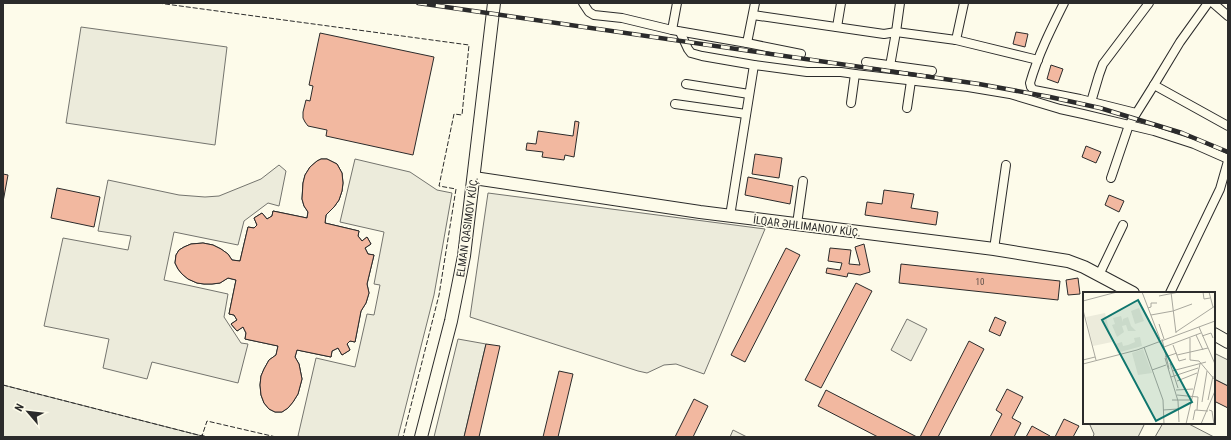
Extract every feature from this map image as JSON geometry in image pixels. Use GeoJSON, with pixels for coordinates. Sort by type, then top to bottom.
{"type":"FeatureCollection","features":[{"type":"Feature","properties":{"kind":"street"},"geometry":{"type":"LineString","coordinates":[[583,3],[589,12],[594,16],[622,18],[676,31],[802,54]]}},
{"type":"Feature","properties":{"kind":"street"},"geometry":{"type":"LineString","coordinates":[[677,3],[676,31],[691,53],[754,65],[807,72],[841,72],[968,87],[1010,94],[1060,109],[1129,125],[1181,140],[1228,160],[1224,191],[1171,292]]}},
{"type":"Feature","properties":{"kind":"street"},"geometry":{"type":"LineString","coordinates":[[747,43],[755,3]]}},
{"type":"Feature","properties":{"kind":"street"},"geometry":{"type":"LineString","coordinates":[[837,26],[841,3]]}},
{"type":"Feature","properties":{"kind":"street"},"geometry":{"type":"LineString","coordinates":[[890,66],[900,3]]}},
{"type":"Feature","properties":{"kind":"street"},"geometry":{"type":"LineString","coordinates":[[956,40],[964,3]]}},
{"type":"Feature","properties":{"kind":"street"},"geometry":{"type":"LineString","coordinates":[[1064,3],[1038,60],[1030,83],[1031,87],[1034,90],[1136,113]]}},
{"type":"Feature","properties":{"kind":"street"},"geometry":{"type":"LineString","coordinates":[[1091,102],[1103,64],[1149,3]]}},
{"type":"Feature","properties":{"kind":"street"},"geometry":{"type":"LineString","coordinates":[[1111,178],[1129,125],[1180,42],[1208,3]]}},
{"type":"Feature","properties":{"kind":"street"},"geometry":{"type":"LineString","coordinates":[[1213,3],[1228,16]]}},
{"type":"Feature","properties":{"kind":"street"},"geometry":{"type":"LineString","coordinates":[[421,437],[451,321],[464,256],[493,8]]}},
{"type":"Feature","properties":{"kind":"street"},"geometry":{"type":"LineString","coordinates":[[753,15],[884,34],[896,32],[956,40],[1038,60]]}},
{"type":"Feature","properties":{"kind":"street"},"geometry":{"type":"LineString","coordinates":[[866,62],[932,71]]}},
{"type":"Feature","properties":{"kind":"street"},"geometry":{"type":"LineString","coordinates":[[730,216],[754,65]]}},
{"type":"Feature","properties":{"kind":"street"},"geometry":{"type":"LineString","coordinates":[[851,103],[855,74]]}},
{"type":"Feature","properties":{"kind":"street"},"geometry":{"type":"LineString","coordinates":[[907,108],[911,80]]}},
{"type":"Feature","properties":{"kind":"street"},"geometry":{"type":"LineString","coordinates":[[686,84],[749,94]]}},
{"type":"Feature","properties":{"kind":"street"},"geometry":{"type":"LineString","coordinates":[[1154,85],[1228,126]]}},
{"type":"Feature","properties":{"kind":"street"},"geometry":{"type":"LineString","coordinates":[[675,104],[746,114]]}},
{"type":"Feature","properties":{"kind":"street"},"geometry":{"type":"LineString","coordinates":[[994,249],[1006,165]]}},
{"type":"Feature","properties":{"kind":"street","name":"İLQAR ƏHLIMANOV KÜÇ."},"geometry":{"type":"LineString","coordinates":[[474,178],[730,216],[994,249],[1068,261],[1131,292]]}},
{"type":"Feature","properties":{"kind":"street"},"geometry":{"type":"LineString","coordinates":[[797,224],[803,181]]}},
{"type":"Feature","properties":{"kind":"street"},"geometry":{"type":"LineString","coordinates":[[1099,276],[1123,225]]}},
{"type":"Feature","properties":{"kind":"street"},"geometry":{"type":"LineString","coordinates":[[1215,335],[1228,342]]}},
{"type":"Feature","properties":{"kind":"shaded area"},"geometry":{"type":"Polygon","coordinates":[[[81,27],[227,47],[215,145],[66,123],[81,27]]]}},
{"type":"Feature","properties":{"kind":"shaded area"},"geometry":{"type":"Polygon","coordinates":[[[355,159],[410,172],[437,190],[452,193],[434,295],[398,437],[302,437],[298,436],[316,358],[355,367],[367,314],[374,315],[380,285],[374,284],[384,232],[340,222],[355,159]]]}},
{"type":"Feature","properties":{"kind":"shaded area"},"geometry":{"type":"Polygon","coordinates":[[[279,165],[286,171],[279,206],[268,203],[244,221],[238,245],[174,232],[164,280],[228,294],[224,317],[241,343],[248,344],[238,383],[152,362],[147,379],[103,368],[109,339],[44,326],[63,238],[128,250],[131,236],[98,231],[108,180],[179,195],[205,197],[219,196],[261,179],[279,165]]]}},
{"type":"Feature","properties":{"kind":"shaded area"},"geometry":{"type":"Polygon","coordinates":[[[488,193],[765,229],[704,374],[676,364],[664,365],[647,373],[638,371],[470,317],[488,193]]]}},
{"type":"Feature","properties":{"kind":"shaded area"},"geometry":{"type":"Polygon","coordinates":[[[907,319],[927,329],[911,361],[891,350],[907,319]]]}},
{"type":"Feature","properties":{"kind":"shaded area"},"geometry":{"type":"Polygon","coordinates":[[[458,339],[486,344],[464,437],[434,437],[458,339]]]}},
{"type":"Feature","properties":{"kind":"shaded area"},"geometry":{"type":"Polygon","coordinates":[[[1215,354],[1228,360],[1228,386],[1215,380],[1215,354]]]}},
{"type":"Feature","properties":{"kind":"shaded area"},"geometry":{"type":"Polygon","coordinates":[[[3,385],[202,436],[207,437],[3,437],[3,385]]]}},
{"type":"Feature","properties":{"kind":"shaded area"},"geometry":{"type":"Polygon","coordinates":[[[1144,424],[1138,437],[1093,437],[1094,434],[1090,425],[1144,424]]]}},
{"type":"Feature","properties":{"kind":"shaded area"},"geometry":{"type":"Polygon","coordinates":[[[1162,424],[1189,424],[1214,437],[1155,437],[1162,424]]]}},
{"type":"Feature","properties":{"kind":"shaded area"},"geometry":{"type":"Polygon","coordinates":[[[733,430],[747,437],[730,437],[733,430]]]}},
{"type":"Feature","properties":{"kind":"building"},"geometry":{"type":"Polygon","coordinates":[[[1016,32],[1028,34],[1025,47],[1013,44],[1016,32]]]}},
{"type":"Feature","properties":{"kind":"building"},"geometry":{"type":"Polygon","coordinates":[[[320,33],[434,57],[413,155],[326,136],[327,130],[308,126],[303,118],[303,112],[306,100],[310,101],[313,86],[309,85],[320,33]]]}},
{"type":"Feature","properties":{"kind":"building"},"geometry":{"type":"Polygon","coordinates":[[[1051,65],[1063,69],[1058,83],[1047,79],[1051,65]]]}},
{"type":"Feature","properties":{"kind":"building"},"geometry":{"type":"Polygon","coordinates":[[[575,121],[579,122],[574,157],[565,155],[564,160],[542,157],[543,152],[526,150],[527,143],[536,144],[538,131],[573,136],[575,121]]]}},
{"type":"Feature","properties":{"kind":"building"},"geometry":{"type":"Polygon","coordinates":[[[1086,146],[1101,152],[1096,163],[1082,157],[1086,146]]]}},
{"type":"Feature","properties":{"kind":"building"},"geometry":{"type":"Polygon","coordinates":[[[755,154],[782,158],[779,178],[752,174],[755,154]]]}},
{"type":"Feature","properties":{"kind":"building"},"geometry":{"type":"Polygon","coordinates":[[[321,159],[327,159],[337,164],[342,173],[343,183],[339,200],[326,215],[325,223],[359,231],[358,236],[362,241],[367,237],[371,244],[365,248],[368,254],[374,255],[367,284],[369,293],[366,303],[361,311],[355,342],[350,341],[347,344],[350,350],[342,355],[338,348],[332,351],[331,357],[297,350],[295,357],[299,364],[302,379],[298,394],[288,408],[282,412],[275,412],[269,409],[264,403],[260,385],[261,376],[264,369],[269,360],[276,355],[278,346],[245,339],[246,333],[243,327],[237,331],[231,324],[237,320],[234,315],[229,314],[236,280],[228,278],[220,283],[197,283],[188,279],[178,269],[175,263],[176,255],[179,250],[184,247],[191,244],[203,243],[213,245],[221,249],[228,254],[232,260],[240,261],[248,227],[254,228],[257,225],[254,218],[262,213],[267,219],[272,216],[273,211],[307,218],[308,212],[302,199],[303,183],[305,175],[310,167],[321,159]]]}},
{"type":"Feature","properties":{"kind":"building"},"geometry":{"type":"Polygon","coordinates":[[[327,159],[337,164],[342,173],[343,183],[339,200],[326,215],[325,223],[359,231],[358,236],[362,241],[367,237],[371,244],[365,248],[368,254],[374,255],[367,284],[369,293],[366,303],[361,311],[355,342],[350,341],[347,344],[350,350],[342,355],[338,348],[332,351],[331,357],[297,350],[295,357],[299,364],[302,379],[298,394],[288,408],[282,412],[275,412],[269,409],[264,403],[260,385],[261,376],[264,369],[269,360],[276,355],[278,346],[245,339],[246,333],[243,327],[237,331],[231,324],[237,320],[234,315],[229,314],[236,280],[228,278],[220,283],[197,283],[188,279],[178,269],[175,263],[176,255],[179,250],[184,247],[191,244],[203,243],[213,245],[221,249],[228,254],[232,260],[240,261],[248,227],[254,228],[257,225],[254,218],[262,213],[267,219],[272,216],[273,211],[307,218],[308,212],[302,199],[303,183],[305,175],[310,167],[317,161],[327,159]],[[275,234],[268,238],[251,311],[256,318],[330,333],[336,329],[352,257],[347,250],[275,234]]]}},
{"type":"Feature","properties":{"kind":"building"},"geometry":{"type":"Polygon","coordinates":[[[3,174],[8,175],[3,202],[3,174]]]}},
{"type":"Feature","properties":{"kind":"building"},"geometry":{"type":"Polygon","coordinates":[[[748,177],[793,186],[790,204],[745,195],[748,177]]]}},
{"type":"Feature","properties":{"kind":"building"},"geometry":{"type":"Polygon","coordinates":[[[57,188],[100,197],[94,227],[51,218],[57,188]]]}},
{"type":"Feature","properties":{"kind":"building"},"geometry":{"type":"Polygon","coordinates":[[[884,190],[914,194],[911,208],[938,212],[936,225],[865,215],[867,202],[882,204],[884,190]]]}},
{"type":"Feature","properties":{"kind":"building"},"geometry":{"type":"Polygon","coordinates":[[[1109,195],[1124,201],[1119,212],[1105,205],[1109,195]]]}},
{"type":"Feature","properties":{"kind":"building"},"geometry":{"type":"Polygon","coordinates":[[[864,244],[870,272],[860,275],[848,273],[847,277],[826,273],[827,268],[840,270],[842,263],[828,261],[830,248],[851,250],[849,264],[860,265],[855,247],[864,244]]]}},
{"type":"Feature","properties":{"kind":"building"},"geometry":{"type":"Polygon","coordinates":[[[786,248],[800,255],[745,362],[731,355],[786,248]]]}},
{"type":"Feature","properties":{"kind":"building"},"geometry":{"type":"Polygon","coordinates":[[[901,264],[1060,281],[1058,300],[899,283],[901,264]]]}},
{"type":"Feature","properties":{"kind":"building"},"geometry":{"type":"Polygon","coordinates":[[[1078,278],[1080,294],[1068,295],[1066,280],[1078,278]]]}},
{"type":"Feature","properties":{"kind":"building"},"geometry":{"type":"Polygon","coordinates":[[[856,283],[872,291],[821,388],[805,380],[856,283]]]}},
{"type":"Feature","properties":{"kind":"building"},"geometry":{"type":"Polygon","coordinates":[[[995,317],[1006,322],[1000,336],[989,331],[995,317]]]}},
{"type":"Feature","properties":{"kind":"building"},"geometry":{"type":"Polygon","coordinates":[[[969,341],[984,349],[938,437],[920,437],[969,341]]]}},
{"type":"Feature","properties":{"kind":"building"},"geometry":{"type":"Polygon","coordinates":[[[486,344],[500,346],[479,437],[464,437],[486,344]]]}},
{"type":"Feature","properties":{"kind":"building"},"geometry":{"type":"Polygon","coordinates":[[[559,371],[573,374],[558,437],[543,437],[559,371]]]}},
{"type":"Feature","properties":{"kind":"building"},"geometry":{"type":"Polygon","coordinates":[[[1215,380],[1228,386],[1228,408],[1215,402],[1215,380]]]}},
{"type":"Feature","properties":{"kind":"building"},"geometry":{"type":"Polygon","coordinates":[[[1007,389],[1023,397],[1012,418],[1021,423],[1014,437],[990,437],[1002,414],[996,410],[1007,389]]]}},
{"type":"Feature","properties":{"kind":"building"},"geometry":{"type":"Polygon","coordinates":[[[826,390],[917,437],[878,437],[818,406],[826,390]]]}},
{"type":"Feature","properties":{"kind":"building"},"geometry":{"type":"Polygon","coordinates":[[[694,399],[708,406],[693,437],[675,437],[694,399]]]}},
{"type":"Feature","properties":{"kind":"building"},"geometry":{"type":"Polygon","coordinates":[[[1064,419],[1079,426],[1073,437],[1055,437],[1064,419]]]}},
{"type":"Feature","properties":{"kind":"building"},"geometry":{"type":"Polygon","coordinates":[[[1032,426],[1050,436],[1026,437],[1032,426]]]}},
{"type":"Feature","properties":{"kind":"railway"},"geometry":{"type":"LineString","coordinates":[[418,3],[979,84],[1050,97],[1100,108],[1182,133],[1228,152]]}},
{"type":"Feature","properties":{"kind":"fence"},"geometry":{"type":"LineString","coordinates":[[158,3],[469,45],[462,115],[454,114],[439,186],[456,189],[439,295],[403,437]]}},
{"type":"Feature","properties":{"kind":"fence"},"geometry":{"type":"LineString","coordinates":[[3,385],[202,436],[207,421],[276,437]]}},
{"type":"Feature","properties":{"kind":"fence"},"geometry":{"type":"LineString","coordinates":[[201,435],[207,437]]}}]}
